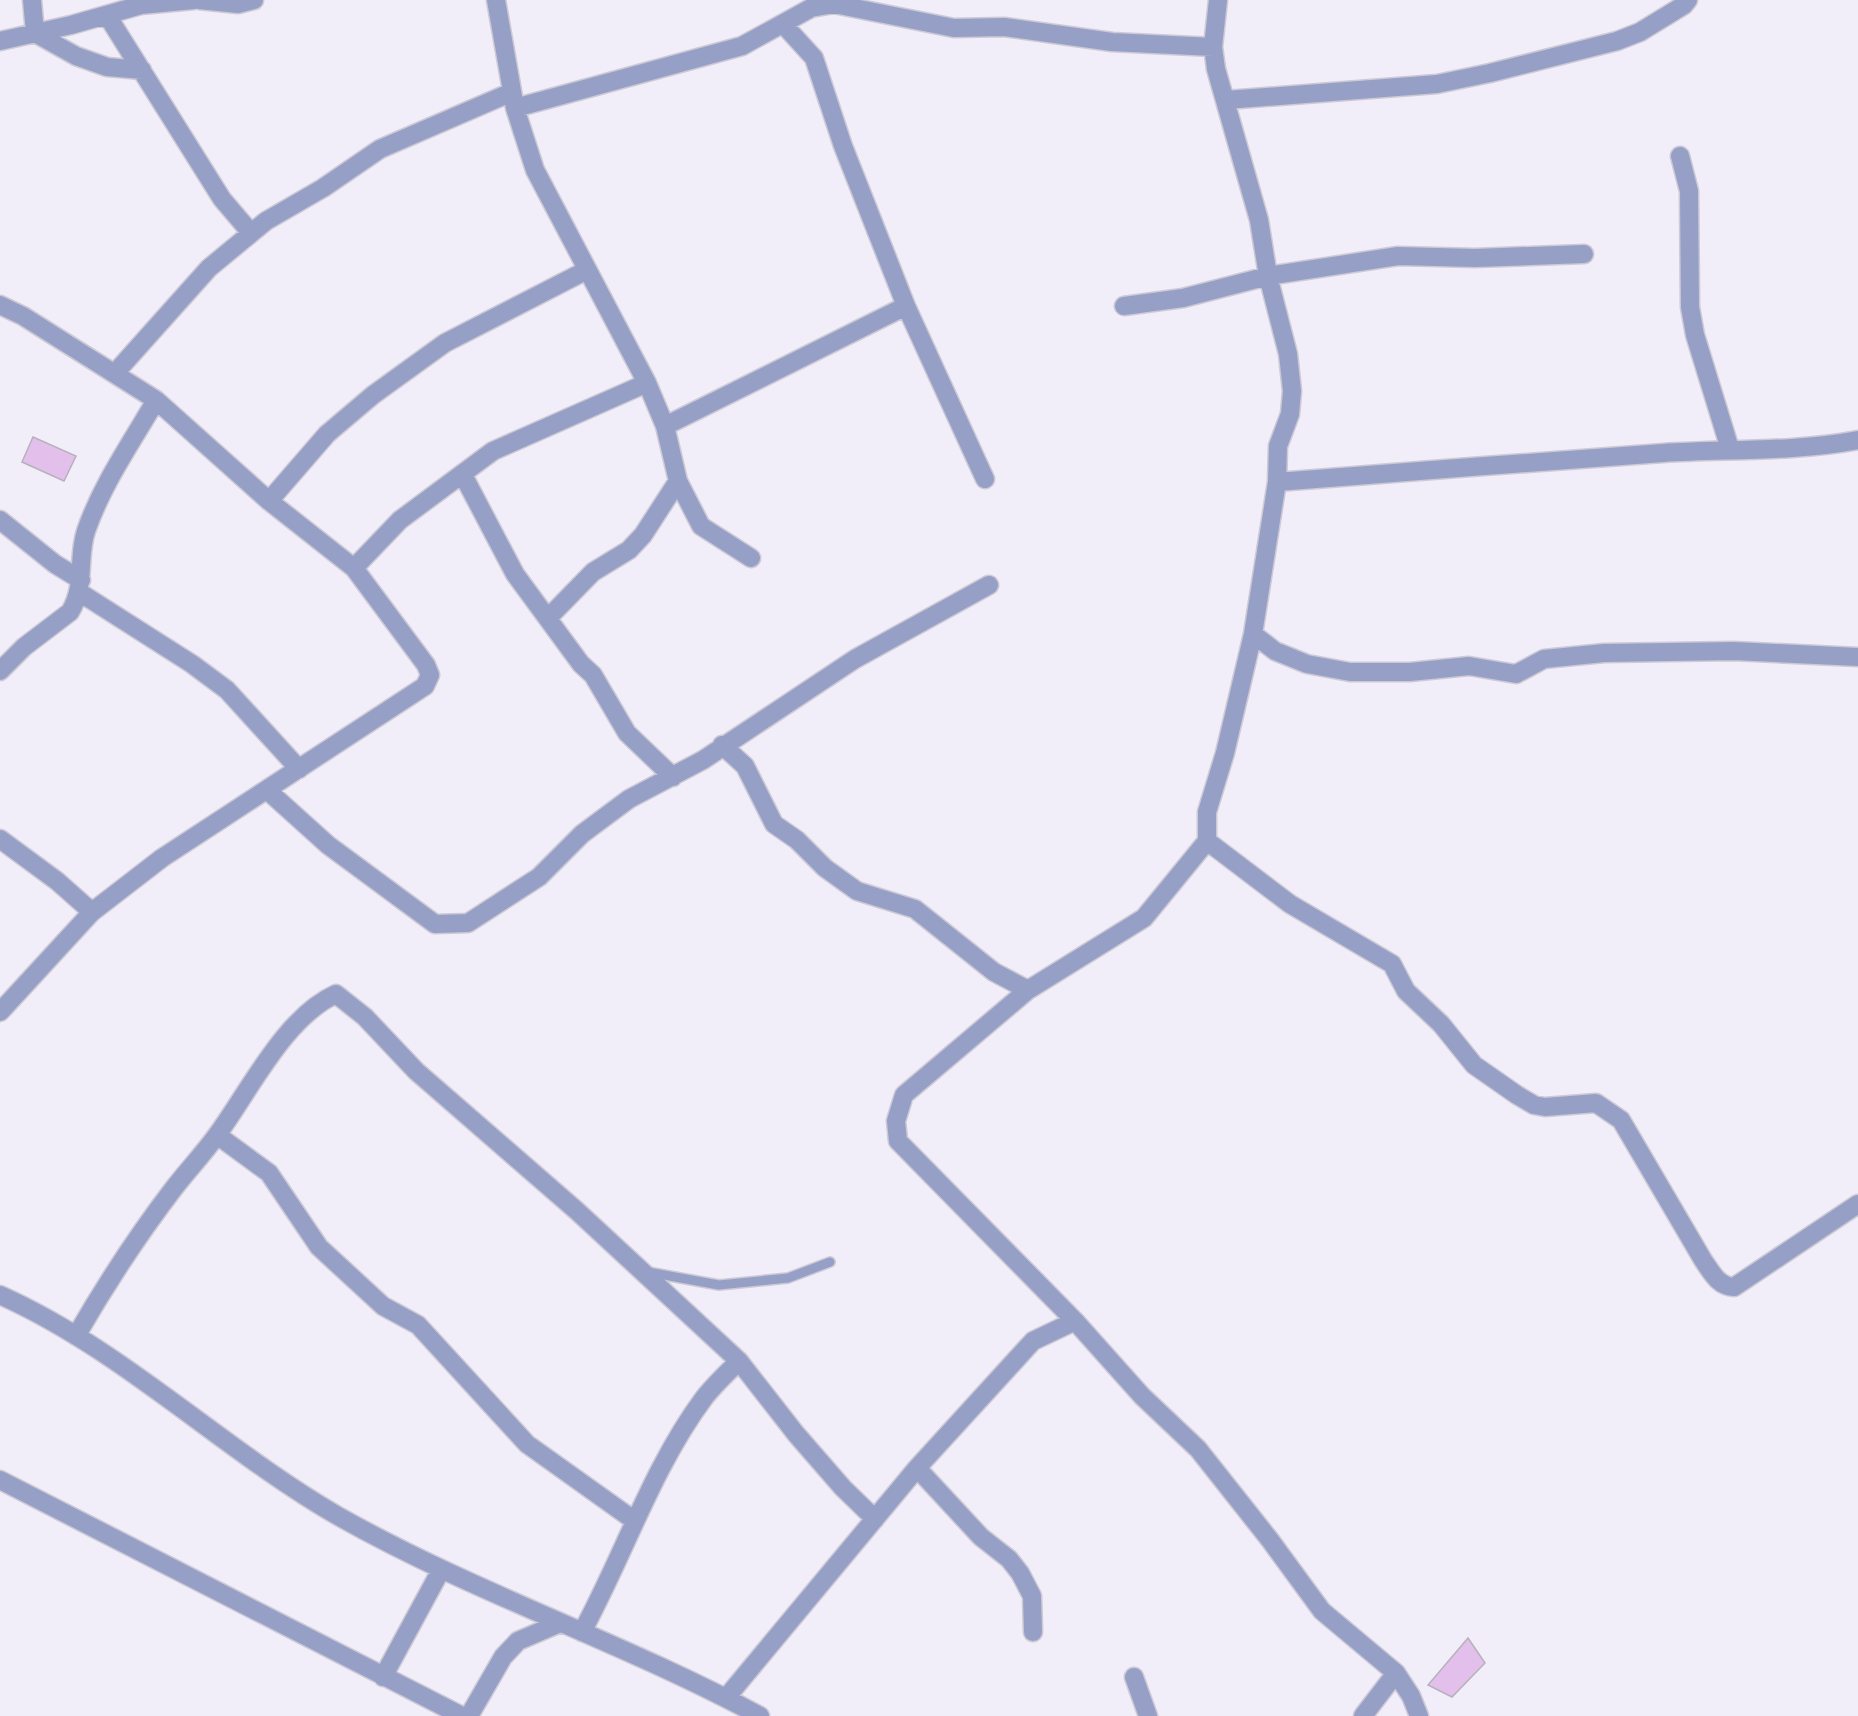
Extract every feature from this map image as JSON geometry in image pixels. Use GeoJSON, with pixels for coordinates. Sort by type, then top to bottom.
{"type":"FeatureCollection","features":[{"type":"Feature","properties":{"kind":"street"},"geometry":{"type":"LineString","coordinates":[[32,0],[35,33]]}},
{"type":"Feature","properties":{"kind":"street"},"geometry":{"type":"LineString","coordinates":[[0,41],[102,17],[141,4],[194,0]]}},
{"type":"Feature","properties":{"kind":"street"},"geometry":{"type":"LineString","coordinates":[[199,0],[238,4],[254,0]]}},
{"type":"Feature","properties":{"kind":"street"},"geometry":{"type":"LineString","coordinates":[[496,0],[513,100],[535,170],[646,383],[665,426],[678,481],[700,526],[751,558]]}},
{"type":"Feature","properties":{"kind":"street"},"geometry":{"type":"LineString","coordinates":[[1218,0],[1213,47],[1259,220],[1268,276],[1288,354],[1292,391],[1290,414],[1278,446],[1277,482],[1253,634],[1225,753],[1207,812],[1207,841],[1144,918],[1028,990],[904,1095],[896,1121],[898,1141],[1075,1321],[1142,1396],[1198,1449],[1322,1611],[1396,1673],[1411,1696],[1419,1716]]}},
{"type":"Feature","properties":{"kind":"street"},"geometry":{"type":"LineString","coordinates":[[1226,100],[1437,84],[1490,74],[1617,41],[1640,32],[1685,2]]}},
{"type":"Feature","properties":{"kind":"street"},"geometry":{"type":"LineString","coordinates":[[116,372],[209,268],[266,221],[363,163],[380,149],[513,100],[742,46],[811,8],[834,4],[954,28],[1004,27],[1112,42],[1213,47]]}},
{"type":"Feature","properties":{"kind":"street"},"geometry":{"type":"LineString","coordinates":[[102,17],[110,20],[222,199],[251,233]]}},
{"type":"Feature","properties":{"kind":"street"},"geometry":{"type":"LineString","coordinates":[[783,24],[814,58],[843,146],[906,306],[985,480]]}},
{"type":"Feature","properties":{"kind":"street"},"geometry":{"type":"LineString","coordinates":[[35,33],[76,56],[107,68],[142,70]]}},
{"type":"Feature","properties":{"kind":"street"},"geometry":{"type":"LineString","coordinates":[[1680,156],[1689,200],[1690,307],[1695,335],[1730,448]]}},
{"type":"Feature","properties":{"kind":"street"},"geometry":{"type":"LineString","coordinates":[[1124,306],[1183,298],[1268,276],[1398,256],[1475,258],[1584,254]]}},
{"type":"Feature","properties":{"kind":"street"},"geometry":{"type":"LineString","coordinates":[[269,501],[327,434],[373,395],[445,343],[587,270]]}},
{"type":"Feature","properties":{"kind":"street"},"geometry":{"type":"LineString","coordinates":[[0,305],[23,315],[116,372],[156,400],[269,501],[354,567],[426,665],[430,675],[425,686],[162,858],[92,912],[0,1012]]}},
{"type":"Feature","properties":{"kind":"street"},"geometry":{"type":"LineString","coordinates":[[665,426],[906,306]]}},
{"type":"Feature","properties":{"kind":"street"},"geometry":{"type":"LineString","coordinates":[[354,567],[400,520],[494,451],[646,383]]}},
{"type":"Feature","properties":{"kind":"street"},"geometry":{"type":"LineString","coordinates":[[0,670],[24,647],[70,612],[80,586],[86,533],[97,506],[156,400]]}},
{"type":"Feature","properties":{"kind":"street"},"geometry":{"type":"LineString","coordinates":[[1277,482],[1730,448],[1831,445],[1858,440]]}},
{"type":"Feature","properties":{"kind":"street"},"geometry":{"type":"LineString","coordinates":[[463,475],[515,574],[581,664],[593,675],[627,733],[673,777]]}},
{"type":"Feature","properties":{"kind":"street"},"geometry":{"type":"LineString","coordinates":[[548,618],[592,572],[629,550],[643,535],[678,481]]}},
{"type":"Feature","properties":{"kind":"street"},"geometry":{"type":"LineString","coordinates":[[0,520],[80,586],[227,690],[299,769]]}},
{"type":"Feature","properties":{"kind":"street"},"geometry":{"type":"LineString","coordinates":[[267,790],[328,845],[435,924],[468,923],[539,877],[593,825],[629,799],[673,777],[855,659],[989,585]]}},
{"type":"Feature","properties":{"kind":"street"},"geometry":{"type":"LineString","coordinates":[[1253,634],[1275,651],[1307,664],[1350,672],[1410,672],[1468,666],[1516,674],[1544,659],[1604,653],[1734,651],[1858,657]]}},
{"type":"Feature","properties":{"kind":"street"},"geometry":{"type":"LineString","coordinates":[[722,745],[745,766],[774,824],[797,840],[825,868],[857,891],[915,909],[994,972],[1028,990]]}},
{"type":"Feature","properties":{"kind":"street"},"geometry":{"type":"LineString","coordinates":[[0,839],[57,881],[92,912]]}},
{"type":"Feature","properties":{"kind":"street"},"geometry":{"type":"LineString","coordinates":[[1207,841],[1290,904],[1392,964],[1406,991],[1441,1024],[1474,1065],[1517,1095],[1534,1105],[1596,1103],[1611,1110],[1622,1120],[1703,1260],[1717,1280],[1725,1286],[1734,1287],[1858,1204]]}},
{"type":"Feature","properties":{"kind":"street"},"geometry":{"type":"LineString","coordinates":[[76,1336],[131,1247],[217,1135],[270,1058],[305,1014],[318,1002],[336,994],[365,1017],[416,1071],[577,1211],[739,1361],[843,1488],[876,1519]]}},
{"type":"Feature","properties":{"kind":"street"},"geometry":{"type":"LineString","coordinates":[[217,1135],[269,1173],[319,1246],[383,1306],[418,1325],[527,1444],[635,1521]]}},
{"type":"Feature","properties":{"kind":"street"},"geometry":{"type":"LineString","coordinates":[[0,1295],[76,1336],[282,1481],[337,1515],[441,1570],[582,1632],[760,1716]]}},
{"type":"Feature","properties":{"kind":"street"},"geometry":{"type":"LineString","coordinates":[[726,1698],[917,1468],[1033,1341],[1075,1321]]}},
{"type":"Feature","properties":{"kind":"street"},"geometry":{"type":"LineString","coordinates":[[582,1632],[608,1584],[635,1521],[677,1440],[697,1408],[739,1361]]}},
{"type":"Feature","properties":{"kind":"street"},"geometry":{"type":"LineString","coordinates":[[917,1468],[981,1537],[1009,1560],[1020,1573],[1032,1596],[1033,1632]]}},
{"type":"Feature","properties":{"kind":"street"},"geometry":{"type":"LineString","coordinates":[[0,1480],[462,1716]]}},
{"type":"Feature","properties":{"kind":"street"},"geometry":{"type":"LineString","coordinates":[[383,1677],[441,1570]]}},
{"type":"Feature","properties":{"kind":"street"},"geometry":{"type":"LineString","coordinates":[[469,1716],[502,1657],[518,1641],[560,1623]]}},
{"type":"Feature","properties":{"kind":"street"},"geometry":{"type":"LineString","coordinates":[[1363,1716],[1396,1673]]}},
{"type":"Feature","properties":{"kind":"street"},"geometry":{"type":"LineString","coordinates":[[1134,1677],[1148,1716]]}},
{"type":"Feature","properties":{"kind":"lane"},"geometry":{"type":"LineString","coordinates":[[640,1270],[719,1285],[788,1278],[830,1262]]}},
{"type":"Feature","properties":{"kind":"building"},"geometry":{"type":"Polygon","coordinates":[[[33,437],[76,456],[64,481],[22,462],[33,437]]]}},
{"type":"Feature","properties":{"kind":"building"},"geometry":{"type":"Polygon","coordinates":[[[1468,1638],[1485,1663],[1452,1697],[1428,1685],[1468,1638]]]}}]}
